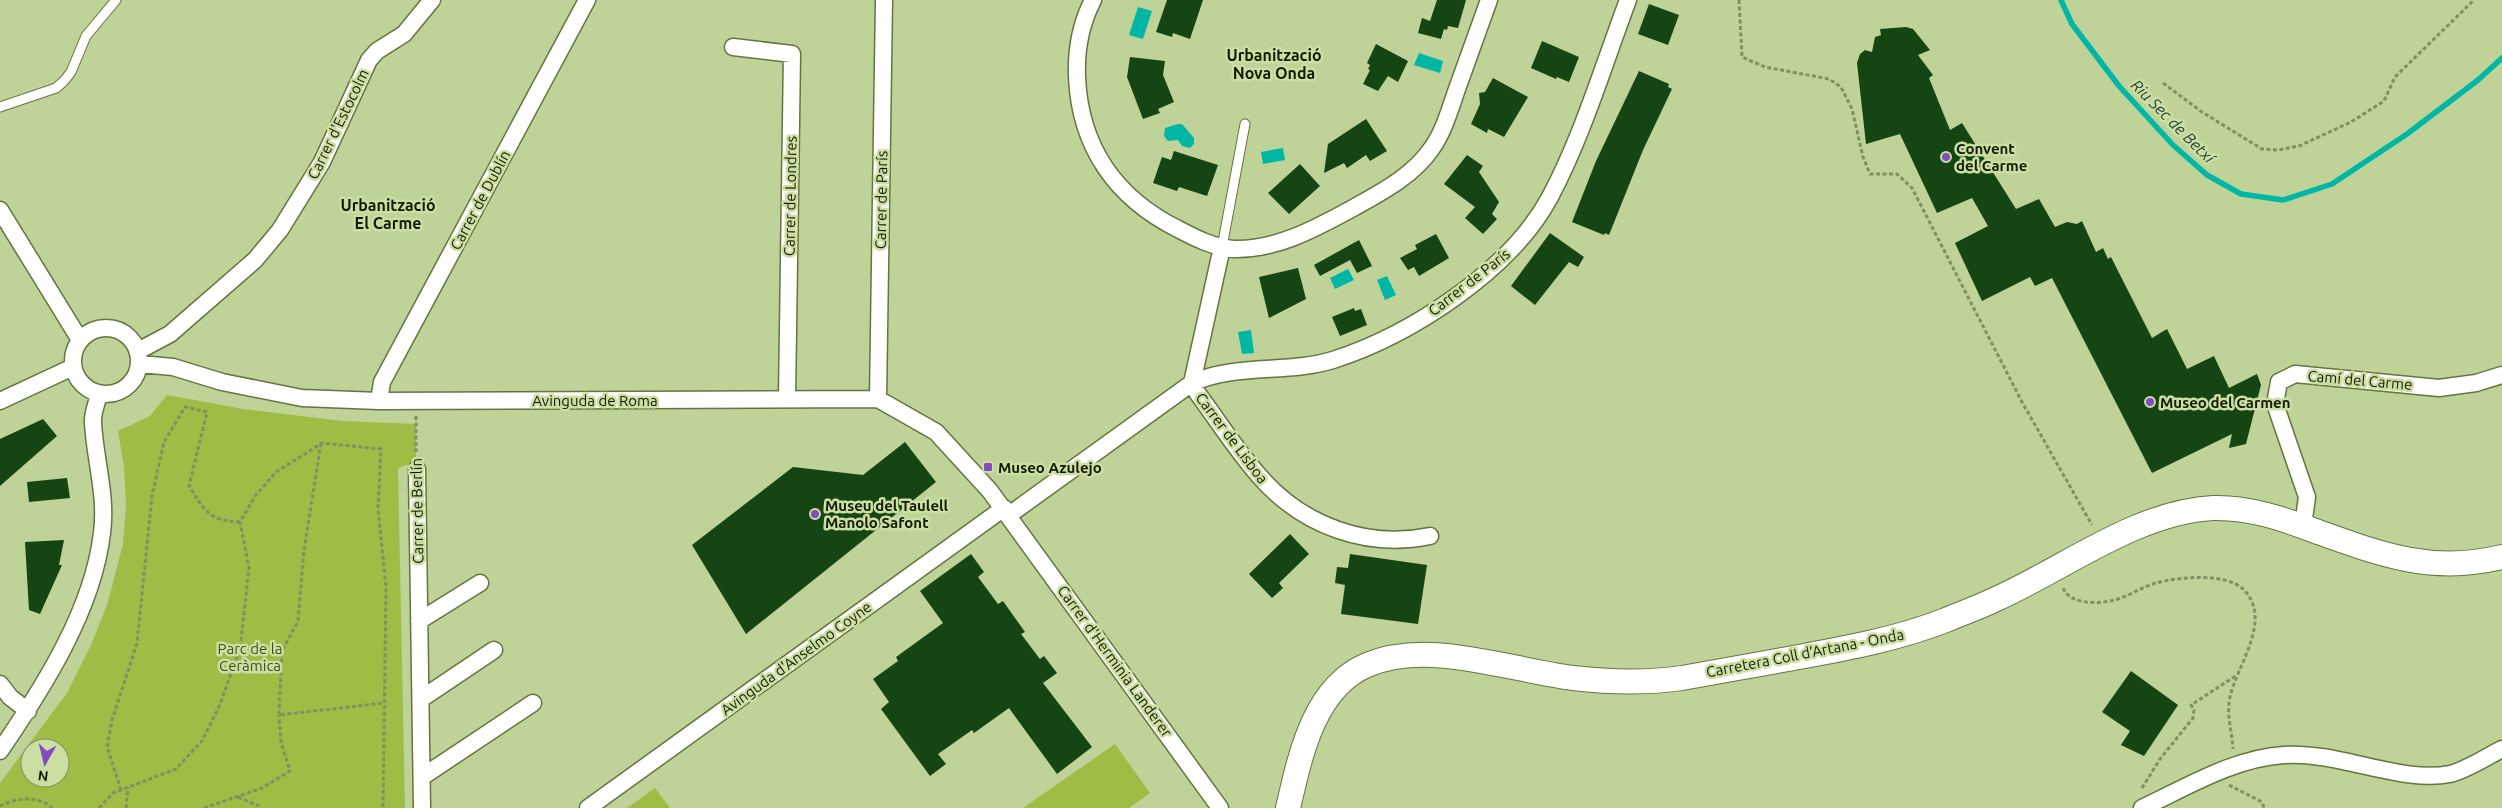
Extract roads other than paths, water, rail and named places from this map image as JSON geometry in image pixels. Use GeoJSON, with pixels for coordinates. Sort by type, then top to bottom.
{"type":"FeatureCollection","features":[{"type":"Feature","properties":{"kind":"main road","name":"Carretera Coll d’Artana - Onda"},"geometry":{"type":"LineString","coordinates":[[1288,808],[1299,761],[1312,726],[1327,698],[1345,678],[1364,666],[1386,658],[1416,656],[1462,657],[1573,678],[1624,681],[1677,679],[1893,638],[1996,599],[2103,544],[2151,522],[2181,513],[2213,508],[2241,509],[2275,516],[2371,551],[2404,560],[2439,565],[2467,564],[2502,557]]}},
{"type":"Feature","properties":{"kind":"street","name":"Carrer d'Estocolm"},"geometry":{"type":"LineString","coordinates":[[139,357],[170,334],[255,260],[280,230],[322,162],[369,60],[377,51],[404,34],[432,0]]}},
{"type":"Feature","properties":{"kind":"street","name":"Carrer de Dublín"},"geometry":{"type":"LineString","coordinates":[[379,401],[382,382],[586,0]]}},
{"type":"Feature","properties":{"kind":"street","name":"Carrer de París"},"geometry":{"type":"LineString","coordinates":[[878,399],[884,0]]}},
{"type":"Feature","properties":{"kind":"street"},"geometry":{"type":"LineString","coordinates":[[1093,0],[1080,37],[1077,72],[1080,113],[1094,150],[1109,174],[1143,208],[1179,230],[1222,247],[1234,248],[1263,246],[1300,235],[1364,202],[1404,176],[1420,162],[1439,136],[1488,0]]}},
{"type":"Feature","properties":{"kind":"street","name":"Carrer de París"},"geometry":{"type":"LineString","coordinates":[[1192,383],[1216,374],[1318,364],[1347,356],[1403,331],[1436,310],[1492,267],[1532,225],[1550,198],[1569,156],[1628,0]]}},
{"type":"Feature","properties":{"kind":"street","name":"Carrer de Londres"},"geometry":{"type":"LineString","coordinates":[[733,47],[792,54],[787,399]]}},
{"type":"Feature","properties":{"kind":"street"},"geometry":{"type":"LineString","coordinates":[[0,210],[80,340]]}},
{"type":"Feature","properties":{"kind":"street","name":"Carrer de Lisboa"},"geometry":{"type":"LineString","coordinates":[[1222,247],[1192,383],[1198,394],[1261,478],[1302,514],[1331,528],[1363,537],[1399,540],[1430,536]]}},
{"type":"Feature","properties":{"kind":"street"},"geometry":{"type":"LineString","coordinates":[[101,328],[124,333],[139,357],[133,382],[118,393],[99,394],[82,384],[73,366],[74,352],[80,340],[101,328]]}},
{"type":"Feature","properties":{"kind":"street","name":"Avinguda de Roma"},"geometry":{"type":"LineString","coordinates":[[139,357],[222,382],[302,398],[379,401],[878,399],[936,432],[1007,511]]}},
{"type":"Feature","properties":{"kind":"street"},"geometry":{"type":"LineString","coordinates":[[0,401],[73,366]]}},
{"type":"Feature","properties":{"kind":"street","name":"Camí del Carme"},"geometry":{"type":"LineString","coordinates":[[2303,526],[2307,497],[2275,404],[2279,382],[2295,374],[2439,388],[2476,383],[2502,375]]}},
{"type":"Feature","properties":{"kind":"street","name":"Avinguda d'Anselmo Coyne"},"geometry":{"type":"LineString","coordinates":[[588,808],[1007,511],[1192,383]]}},
{"type":"Feature","properties":{"kind":"street"},"geometry":{"type":"LineString","coordinates":[[0,751],[28,711],[63,649],[93,574],[102,533],[103,494],[92,422],[99,394]]}},
{"type":"Feature","properties":{"kind":"street","name":"Carrer de Berlín"},"geometry":{"type":"LineString","coordinates":[[417,469],[422,808]]}},
{"type":"Feature","properties":{"kind":"street","name":"Carrer d'Herminia Landerer"},"geometry":{"type":"LineString","coordinates":[[1007,511],[1220,808]]}},
{"type":"Feature","properties":{"kind":"street"},"geometry":{"type":"LineString","coordinates":[[420,621],[480,584]]}},
{"type":"Feature","properties":{"kind":"street"},"geometry":{"type":"LineString","coordinates":[[421,699],[494,650]]}},
{"type":"Feature","properties":{"kind":"street"},"geometry":{"type":"LineString","coordinates":[[0,684],[10,698],[28,711]]}},
{"type":"Feature","properties":{"kind":"street"},"geometry":{"type":"LineString","coordinates":[[422,777],[533,702]]}},
{"type":"Feature","properties":{"kind":"street"},"geometry":{"type":"LineString","coordinates":[[2142,808],[2211,775],[2261,757],[2308,755],[2416,775],[2451,774],[2502,749]]}},
{"type":"Feature","properties":{"kind":"lane"},"geometry":{"type":"LineString","coordinates":[[0,107],[56,88],[64,81],[71,72],[86,36],[116,0]]}},
{"type":"Feature","properties":{"kind":"lane"},"geometry":{"type":"LineString","coordinates":[[1222,247],[1245,124]]}},
{"type":"Feature","properties":{"kind":"water"},"geometry":{"type":"Polygon","coordinates":[[[1138,7],[1152,11],[1143,39],[1129,35],[1138,7]]]}},
{"type":"Feature","properties":{"kind":"water"},"geometry":{"type":"Polygon","coordinates":[[[1419,53],[1443,61],[1440,73],[1414,65],[1419,53]]]}},
{"type":"Feature","properties":{"kind":"water"},"geometry":{"type":"Polygon","coordinates":[[[1182,124],[1194,138],[1194,144],[1190,148],[1182,146],[1178,140],[1168,141],[1164,136],[1165,128],[1182,124]]]}},
{"type":"Feature","properties":{"kind":"water"},"geometry":{"type":"Polygon","coordinates":[[[1283,148],[1285,160],[1263,164],[1261,152],[1283,148]]]}},
{"type":"Feature","properties":{"kind":"water"},"geometry":{"type":"Polygon","coordinates":[[[1348,269],[1354,280],[1335,289],[1330,278],[1348,269]]]}},
{"type":"Feature","properties":{"kind":"water"},"geometry":{"type":"Polygon","coordinates":[[[1387,276],[1396,295],[1385,300],[1377,280],[1387,276]]]}},
{"type":"Feature","properties":{"kind":"water"},"geometry":{"type":"Polygon","coordinates":[[[1251,330],[1254,353],[1242,354],[1238,332],[1251,330]]]}},
{"type":"Feature","properties":{"kind":"waterway","name":"Riu Sec de Betxí"},"geometry":{"type":"LineString","coordinates":[[2061,0],[2072,24],[2119,86],[2173,145],[2207,175],[2241,194],[2283,200],[2332,184],[2407,134],[2478,80],[2502,58]]}},
{"type":"Feature","properties":{"kind":"place","name":"Convent del Carme"},"geometry":{"type":"Point","coordinates":[1946,157]}},
{"type":"Feature","properties":{"kind":"place","name":"Museo del Carmen"},"geometry":{"type":"Point","coordinates":[2150,402]}},
{"type":"Feature","properties":{"kind":"place","name":"Museo Azulejo"},"geometry":{"type":"Point","coordinates":[988,467]}},
{"type":"Feature","properties":{"kind":"place","name":"Museu del Taulell Manolo Safont"},"geometry":{"type":"Point","coordinates":[815,514]}},
{"type":"Feature","properties":{"kind":"district","name":"Urbanització Nova Onda"},"geometry":{"type":"Point","coordinates":[1274,64]}},
{"type":"Feature","properties":{"kind":"district","name":"Urbanització El Carme"},"geometry":{"type":"Point","coordinates":[388,214]}},
{"type":"Feature","properties":{"kind":"park label","name":"Parc de la Ceràmica"},"geometry":{"type":"Point","coordinates":[250,656]}}]}
